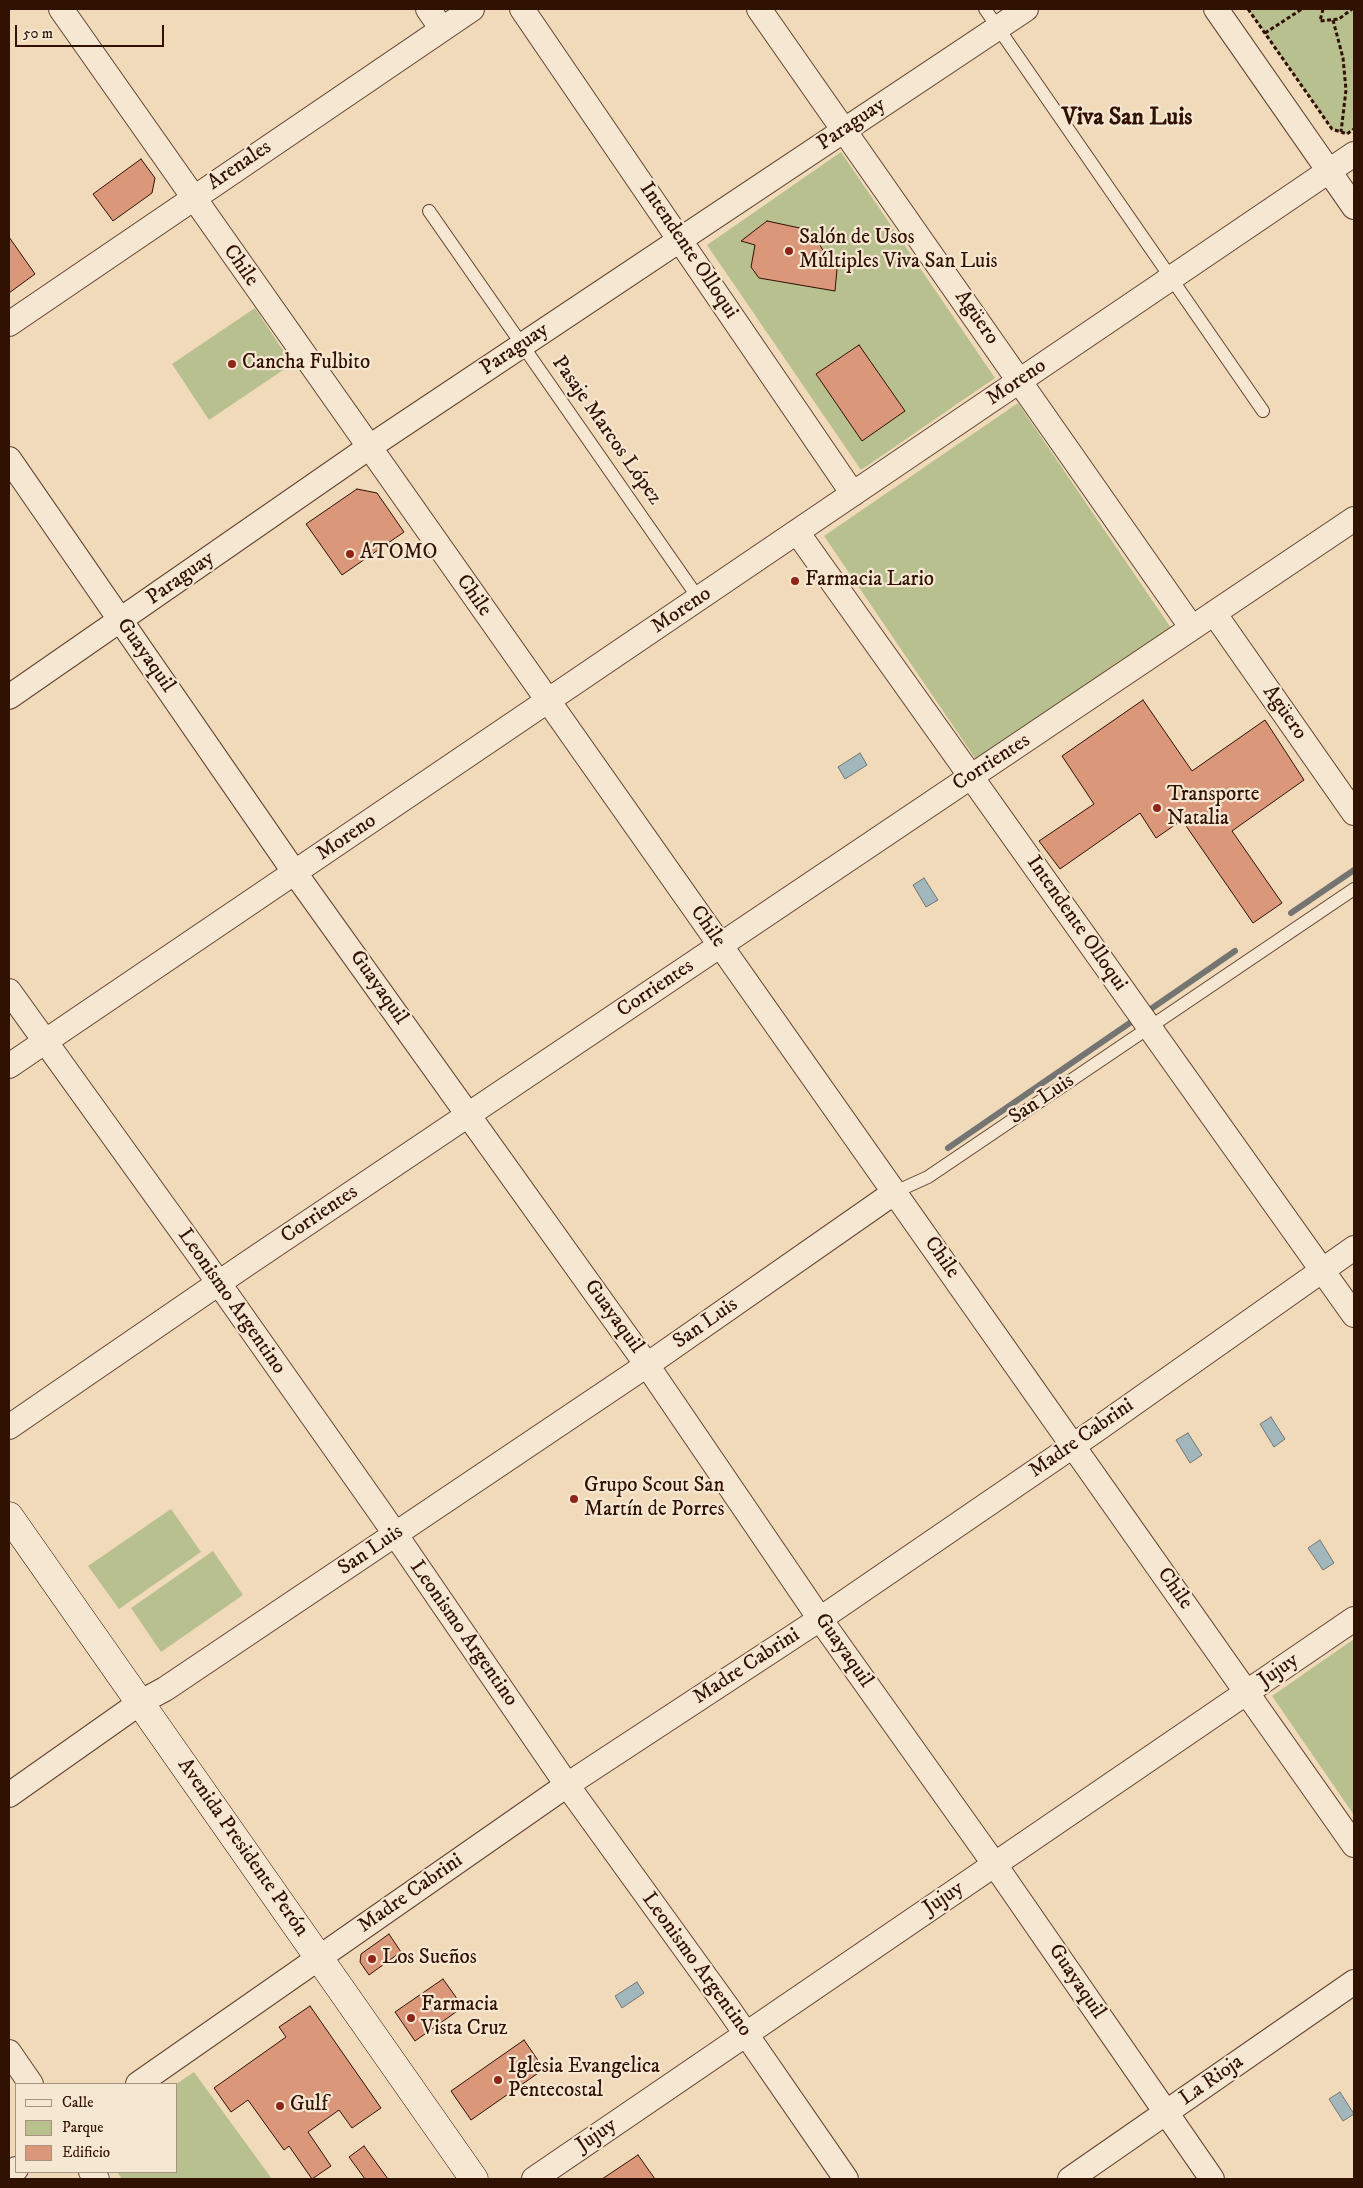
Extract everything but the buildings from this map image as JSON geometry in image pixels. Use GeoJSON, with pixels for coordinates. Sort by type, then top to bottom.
{"type":"FeatureCollection","features":[{"type":"Feature","properties":{"kind":"main road","name":"Avenida Presidente Perón"},"geometry":{"type":"LineString","coordinates":[[9,1516],[474,2179]]}},
{"type":"Feature","properties":{"kind":"street","name":"Chile"},"geometry":{"type":"LineString","coordinates":[[61,9],[368,448],[1248,1692],[1354,1845]]}},
{"type":"Feature","properties":{"kind":"street"},"geometry":{"type":"LineString","coordinates":[[428,9],[442,29]]}},
{"type":"Feature","properties":{"kind":"street","name":"Arenales"},"geometry":{"type":"LineString","coordinates":[[9,324],[472,9]]}},
{"type":"Feature","properties":{"kind":"street","name":"Intendente Olloqui"},"geometry":{"type":"LineString","coordinates":[[522,9],[853,494]]}},
{"type":"Feature","properties":{"kind":"street","name":"Agüero"},"geometry":{"type":"LineString","coordinates":[[758,9],[1192,628]]}},
{"type":"Feature","properties":{"kind":"street","name":"Paraguay"},"geometry":{"type":"LineString","coordinates":[[9,697],[368,448],[844,130],[991,18],[1026,9]]}},
{"type":"Feature","properties":{"kind":"street"},"geometry":{"type":"LineString","coordinates":[[1216,9],[1354,207]]}},
{"type":"Feature","properties":{"kind":"street","name":"Moreno"},"geometry":{"type":"LineString","coordinates":[[9,1066],[1354,154]]}},
{"type":"Feature","properties":{"kind":"street","name":"Guayaquil"},"geometry":{"type":"LineString","coordinates":[[9,459],[296,873],[647,1365],[820,1619],[995,1864],[1212,2179]]}},
{"type":"Feature","properties":{"kind":"street","name":"Corrientes"},"geometry":{"type":"LineString","coordinates":[[9,1428],[218,1283],[972,775],[990,766],[1354,519]]}},
{"type":"Feature","properties":{"kind":"street","name":"Intendente Olloqui"},"geometry":{"type":"LineString","coordinates":[[797,532],[972,775],[1354,1316]]}},
{"type":"Feature","properties":{"kind":"street","name":"Agüero"},"geometry":{"type":"LineString","coordinates":[[1214,613],[1354,813]]}},
{"type":"Feature","properties":{"kind":"street","name":"Leonismo Argentino"},"geometry":{"type":"LineString","coordinates":[[9,991],[218,1283],[567,1785],[746,2034],[846,2179]]}},
{"type":"Feature","properties":{"kind":"street","name":"San Luis"},"geometry":{"type":"LineString","coordinates":[[9,1794],[141,1702],[165,1689],[647,1365],[895,1192]]}},
{"type":"Feature","properties":{"kind":"street","name":"Madre Cabrini"},"geometry":{"type":"LineString","coordinates":[[139,2083],[567,1785],[820,1619],[1073,1446],[1354,1248]]}},
{"type":"Feature","properties":{"kind":"street","name":"Jujuy"},"geometry":{"type":"LineString","coordinates":[[534,2179],[1354,1619]]}},
{"type":"Feature","properties":{"kind":"street","name":"La Rioja"},"geometry":{"type":"LineString","coordinates":[[1070,2179],[1354,1982]]}},
{"type":"Feature","properties":{"kind":"street"},"geometry":{"type":"LineString","coordinates":[[9,2052],[30,2083]]}},
{"type":"Feature","properties":{"kind":"lane"},"geometry":{"type":"LineString","coordinates":[[991,18],[1263,411]]}},
{"type":"Feature","properties":{"kind":"lane","name":"Pasaje Marcos López"},"geometry":{"type":"LineString","coordinates":[[429,211],[699,599]]}},
{"type":"Feature","properties":{"kind":"lane","name":"San Luis"},"geometry":{"type":"LineString","coordinates":[[895,1192],[928,1177],[1354,889]]}},
{"type":"Feature","properties":{"kind":"path"},"geometry":{"type":"LineString","coordinates":[[1248,9],[1332,129],[1347,134],[1354,129]]}},
{"type":"Feature","properties":{"kind":"path"},"geometry":{"type":"LineString","coordinates":[[1265,33],[1302,9]]}},
{"type":"Feature","properties":{"kind":"path"},"geometry":{"type":"LineString","coordinates":[[1323,9],[1320,21],[1339,19],[1352,9]]}},
{"type":"Feature","properties":{"kind":"path"},"geometry":{"type":"LineString","coordinates":[[1333,20],[1342,58],[1346,90],[1342,132]]}},
{"type":"Feature","properties":{"kind":"green space"},"geometry":{"type":"Polygon","coordinates":[[[1248,9],[1354,9],[1354,129],[1347,134],[1332,129],[1248,9]]]}},
{"type":"Feature","properties":{"kind":"green space"},"geometry":{"type":"Polygon","coordinates":[[[841,152],[995,378],[861,470],[707,245],[841,152]]]}},
{"type":"Feature","properties":{"kind":"green space","name":"Cancha Fulbito"},"geometry":{"type":"Polygon","coordinates":[[[255,308],[292,364],[209,420],[172,364],[255,308]]]}},
{"type":"Feature","properties":{"kind":"green space"},"geometry":{"type":"Polygon","coordinates":[[[1018,403],[1171,628],[977,761],[824,536],[1018,403]]]}},
{"type":"Feature","properties":{"kind":"green space"},"geometry":{"type":"Polygon","coordinates":[[[171,1509],[201,1552],[119,1609],[88,1566],[171,1509]]]}},
{"type":"Feature","properties":{"kind":"green space"},"geometry":{"type":"Polygon","coordinates":[[[213,1551],[243,1595],[161,1652],[131,1608],[213,1551]]]}},
{"type":"Feature","properties":{"kind":"green space"},"geometry":{"type":"Polygon","coordinates":[[[1354,1639],[1354,1815],[1272,1696],[1354,1639]]]}},
{"type":"Feature","properties":{"kind":"green space"},"geometry":{"type":"Polygon","coordinates":[[[194,2072],[272,2179],[122,2179],[118,2173],[178,2173],[178,2083],[194,2072]]]}},
{"type":"Feature","properties":{"kind":"water"},"geometry":{"type":"Polygon","coordinates":[[[860,753],[867,765],[845,779],[838,767],[860,753]]]}},
{"type":"Feature","properties":{"kind":"water"},"geometry":{"type":"Polygon","coordinates":[[[924,878],[938,900],[926,907],[913,885],[924,878]]]}},
{"type":"Feature","properties":{"kind":"water"},"geometry":{"type":"Polygon","coordinates":[[[1271,1417],[1285,1439],[1274,1447],[1260,1424],[1271,1417]]]}},
{"type":"Feature","properties":{"kind":"water"},"geometry":{"type":"Polygon","coordinates":[[[1188,1433],[1202,1455],[1190,1463],[1176,1440],[1188,1433]]]}},
{"type":"Feature","properties":{"kind":"water"},"geometry":{"type":"Polygon","coordinates":[[[1320,1540],[1334,1563],[1323,1570],[1308,1548],[1320,1540]]]}},
{"type":"Feature","properties":{"kind":"water"},"geometry":{"type":"Polygon","coordinates":[[[637,1982],[644,1993],[622,2008],[615,1996],[637,1982]]]}},
{"type":"Feature","properties":{"kind":"water"},"geometry":{"type":"Polygon","coordinates":[[[1340,2092],[1354,2114],[1343,2121],[1329,2099],[1340,2092]]]}},
{"type":"Feature","properties":{"kind":"waterway"},"geometry":{"type":"LineString","coordinates":[[1291,913],[1354,870]]}},
{"type":"Feature","properties":{"kind":"waterway"},"geometry":{"type":"LineString","coordinates":[[1145,1013],[1235,951]]}},
{"type":"Feature","properties":{"kind":"waterway"},"geometry":{"type":"LineString","coordinates":[[948,1148],[1137,1018]]}},
{"type":"Feature","properties":{"kind":"place","name":"Salón de Usos Múltiples Viva San Luis"},"geometry":{"type":"Point","coordinates":[789,251]}},
{"type":"Feature","properties":{"kind":"place","name":"Cancha Fulbito"},"geometry":{"type":"Point","coordinates":[232,364]}},
{"type":"Feature","properties":{"kind":"place","name":"ATOMO"},"geometry":{"type":"Point","coordinates":[350,554]}},
{"type":"Feature","properties":{"kind":"place","name":"Farmacia Lario"},"geometry":{"type":"Point","coordinates":[795,581]}},
{"type":"Feature","properties":{"kind":"place","name":"Transporte Natalia"},"geometry":{"type":"Point","coordinates":[1157,808]}},
{"type":"Feature","properties":{"kind":"place","name":"Grupo Scout San Martín de Porres"},"geometry":{"type":"Point","coordinates":[574,1499]}},
{"type":"Feature","properties":{"kind":"place","name":"Los Sueños"},"geometry":{"type":"Point","coordinates":[372,1959]}},
{"type":"Feature","properties":{"kind":"place","name":"Farmacia Vista Cruz"},"geometry":{"type":"Point","coordinates":[411,2018]}},
{"type":"Feature","properties":{"kind":"place","name":"Iglesia Evangelica Pentecostal"},"geometry":{"type":"Point","coordinates":[498,2080]}},
{"type":"Feature","properties":{"kind":"place","name":"Gulf"},"geometry":{"type":"Point","coordinates":[280,2106]}},
{"type":"Feature","properties":{"kind":"district","name":"Viva San Luis"},"geometry":{"type":"Point","coordinates":[1127,119]}}]}
